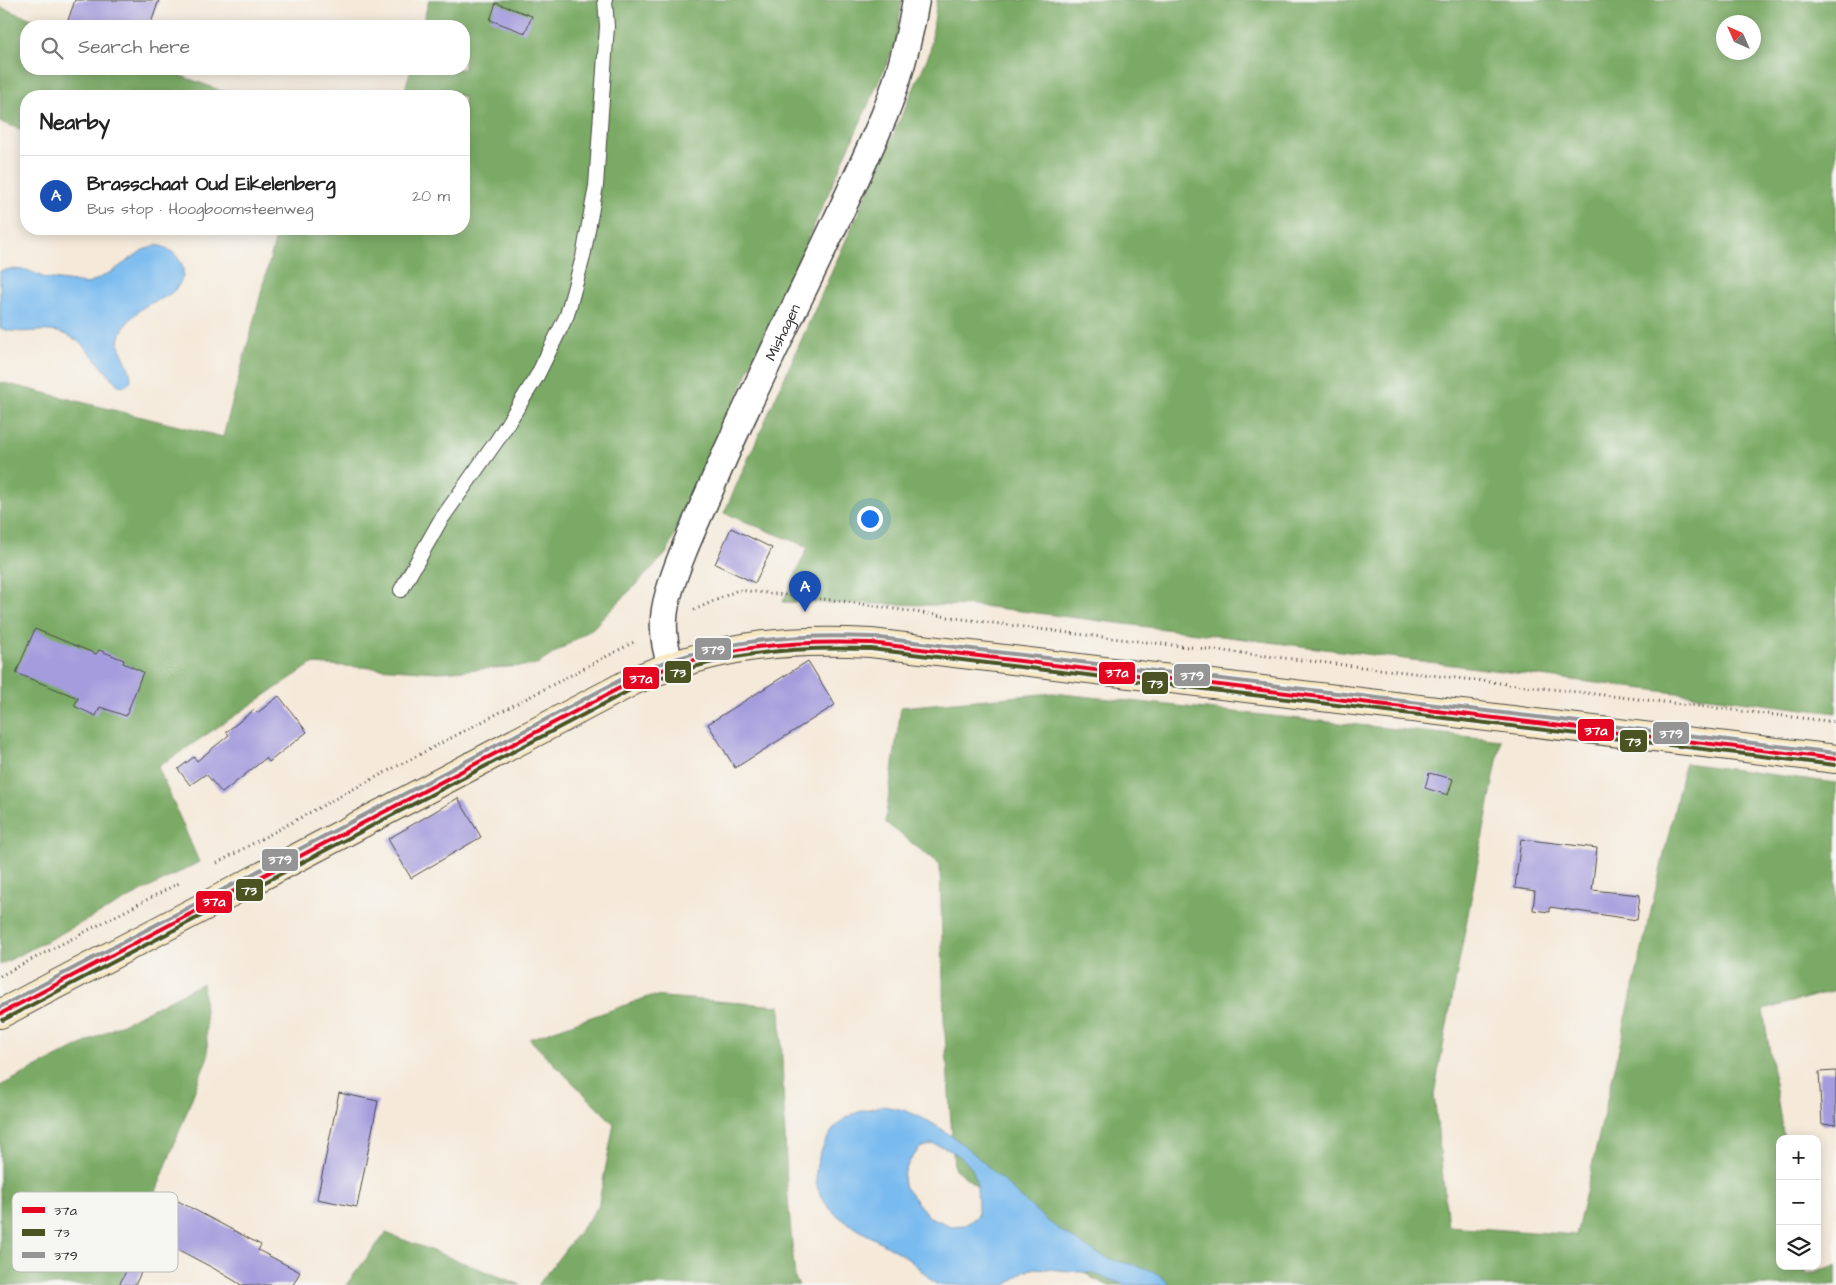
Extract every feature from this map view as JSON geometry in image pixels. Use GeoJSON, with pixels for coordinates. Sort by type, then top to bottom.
{"type":"FeatureCollection","features":[{"type":"Feature","properties":{"kind":"street","name":"Mishagen"},"geometry":{"type":"LineString","coordinates":[[670,666],[663,627],[668,596],[677,570],[728,448],[884,116],[902,62],[916,0]]}},
{"type":"Feature","properties":{"kind":"street"},"geometry":{"type":"LineString","coordinates":[[0,1014],[633,681],[703,655],[747,646],[790,642],[832,641],[871,643],[1836,759]]}},
{"type":"Feature","properties":{"kind":"lane"},"geometry":{"type":"LineString","coordinates":[[402,590],[440,521],[498,439],[537,376],[567,315],[583,257],[596,186],[607,26],[605,0]]}},
{"type":"Feature","properties":{"kind":"path"},"geometry":{"type":"LineString","coordinates":[[214,865],[344,794],[663,627],[738,590],[841,601],[1087,635],[1836,722]]}},
{"type":"Feature","properties":{"kind":"path"},"geometry":{"type":"LineString","coordinates":[[0,976],[188,878]]}},
{"type":"Feature","properties":{"kind":"green space"},"geometry":{"type":"Polygon","coordinates":[[[429,0],[902,0],[896,43],[666,554],[593,628],[536,665],[438,672],[312,664],[158,767],[199,862],[0,965],[0,382],[223,437],[276,235],[470,235],[470,90],[405,90],[409,75],[470,75],[470,20],[424,20],[429,0]]]}},
{"type":"Feature","properties":{"kind":"green space"},"geometry":{"type":"Polygon","coordinates":[[[937,0],[1836,0],[1836,713],[981,606],[783,602],[808,547],[724,513],[930,52],[937,0]]]}},
{"type":"Feature","properties":{"kind":"green space"},"geometry":{"type":"Polygon","coordinates":[[[0,7],[35,20],[20,20],[20,75],[179,75],[219,90],[20,90],[20,129],[0,122],[0,7]]]}},
{"type":"Feature","properties":{"kind":"green space"},"geometry":{"type":"Polygon","coordinates":[[[1053,693],[1501,740],[1434,1094],[1448,1226],[1576,1235],[1685,763],[1836,783],[1836,990],[1763,1010],[1783,1135],[1776,1135],[1776,1270],[1806,1270],[1807,1274],[1836,1265],[1836,1285],[1107,1285],[1092,1278],[954,1168],[944,1019],[940,865],[885,822],[901,707],[1053,693]]]}},
{"type":"Feature","properties":{"kind":"green space"},"geometry":{"type":"Polygon","coordinates":[[[203,983],[208,1056],[156,1192],[12,1192],[12,1272],[136,1272],[137,1285],[0,1285],[0,1086],[203,983]]]}},
{"type":"Feature","properties":{"kind":"green space"},"geometry":{"type":"Polygon","coordinates":[[[651,996],[780,1006],[787,1187],[795,1279],[799,1285],[538,1285],[598,1207],[614,1124],[529,1039],[651,996]]]}},
{"type":"Feature","properties":{"kind":"green space"},"geometry":{"type":"Polygon","coordinates":[[[386,1233],[521,1285],[346,1285],[386,1233]]]}},
{"type":"Feature","properties":{"kind":"water"},"geometry":{"type":"Polygon","coordinates":[[[157,245],[174,253],[183,268],[182,278],[174,291],[140,310],[129,320],[123,329],[119,342],[129,368],[131,380],[126,386],[118,385],[84,347],[68,335],[51,331],[23,332],[0,328],[0,271],[11,269],[27,270],[45,278],[88,284],[113,271],[143,250],[157,245]]]}},
{"type":"Feature","properties":{"kind":"water"},"geometry":{"type":"Polygon","coordinates":[[[883,1106],[906,1111],[930,1122],[951,1136],[972,1152],[1030,1206],[1072,1238],[1105,1257],[1147,1268],[1162,1277],[1170,1285],[1125,1285],[1092,1273],[1036,1268],[1024,1271],[1007,1285],[937,1285],[907,1258],[836,1214],[824,1202],[817,1187],[816,1169],[823,1147],[834,1129],[847,1117],[863,1110],[883,1106]],[[933,1144],[920,1148],[909,1162],[903,1176],[904,1186],[928,1216],[951,1226],[965,1225],[978,1216],[977,1189],[974,1173],[963,1158],[933,1144]]]}},
{"type":"Feature","properties":{"kind":"building"},"geometry":{"type":"Polygon","coordinates":[[[75,0],[159,0],[152,20],[68,20],[75,0]]]}},
{"type":"Feature","properties":{"kind":"building"},"geometry":{"type":"Polygon","coordinates":[[[496,3],[532,16],[525,33],[490,20],[496,3]]]}},
{"type":"Feature","properties":{"kind":"building"},"geometry":{"type":"Polygon","coordinates":[[[731,528],[772,548],[755,583],[715,564],[731,528]]]}},
{"type":"Feature","properties":{"kind":"building"},"geometry":{"type":"Polygon","coordinates":[[[35,629],[96,654],[99,650],[124,660],[123,663],[143,672],[126,716],[100,707],[96,716],[74,706],[78,698],[16,673],[35,629]]]}},
{"type":"Feature","properties":{"kind":"building"},"geometry":{"type":"Polygon","coordinates":[[[808,661],[835,705],[735,768],[708,724],[808,661]]]}},
{"type":"Feature","properties":{"kind":"building"},"geometry":{"type":"Polygon","coordinates":[[[279,696],[307,732],[269,762],[266,758],[222,793],[206,774],[190,785],[178,769],[194,757],[197,761],[229,735],[226,732],[254,710],[257,713],[279,696]]]}},
{"type":"Feature","properties":{"kind":"building"},"geometry":{"type":"Polygon","coordinates":[[[1429,773],[1453,779],[1448,795],[1425,788],[1429,773]]]}},
{"type":"Feature","properties":{"kind":"building"},"geometry":{"type":"Polygon","coordinates":[[[458,798],[481,837],[411,878],[388,839],[458,798]]]}},
{"type":"Feature","properties":{"kind":"building"},"geometry":{"type":"Polygon","coordinates":[[[1521,839],[1597,848],[1592,890],[1640,895],[1637,920],[1550,907],[1550,912],[1533,910],[1535,891],[1515,888],[1521,839]]]}},
{"type":"Feature","properties":{"kind":"building"},"geometry":{"type":"Polygon","coordinates":[[[1836,1071],[1836,1124],[1822,1125],[1819,1072],[1836,1071]]]}},
{"type":"Feature","properties":{"kind":"building"},"geometry":{"type":"Polygon","coordinates":[[[339,1093],[378,1101],[357,1207],[317,1199],[339,1093]]]}},
{"type":"Feature","properties":{"kind":"building"},"geometry":{"type":"Polygon","coordinates":[[[178,1201],[261,1245],[258,1250],[300,1272],[293,1285],[240,1285],[178,1250],[178,1201]]]}},
{"type":"Feature","properties":{"kind":"building"},"geometry":{"type":"Polygon","coordinates":[[[126,1272],[141,1272],[135,1285],[119,1285],[126,1272]]]}},
{"type":"Feature","properties":{"kind":"transit line","name":"379"},"geometry":{"type":"LineString","coordinates":[[0,1007],[630,675],[690,655],[748,642],[808,637],[872,637],[1836,753]]}},
{"type":"Feature","properties":{"kind":"transit line","name":"37a"},"geometry":{"type":"LineString","coordinates":[[0,1014],[633,681],[693,660],[750,648],[808,643],[871,643],[1836,759]]}},
{"type":"Feature","properties":{"kind":"transit line","name":"73"},"geometry":{"type":"LineString","coordinates":[[3,1020],[636,687],[695,667],[751,654],[808,649],[871,649],[1835,765]]}},
{"type":"Feature","properties":{"kind":"place","name":"Brasschaat Oud Eikelenberg"},"geometry":{"type":"Point","coordinates":[805,612]}}]}
